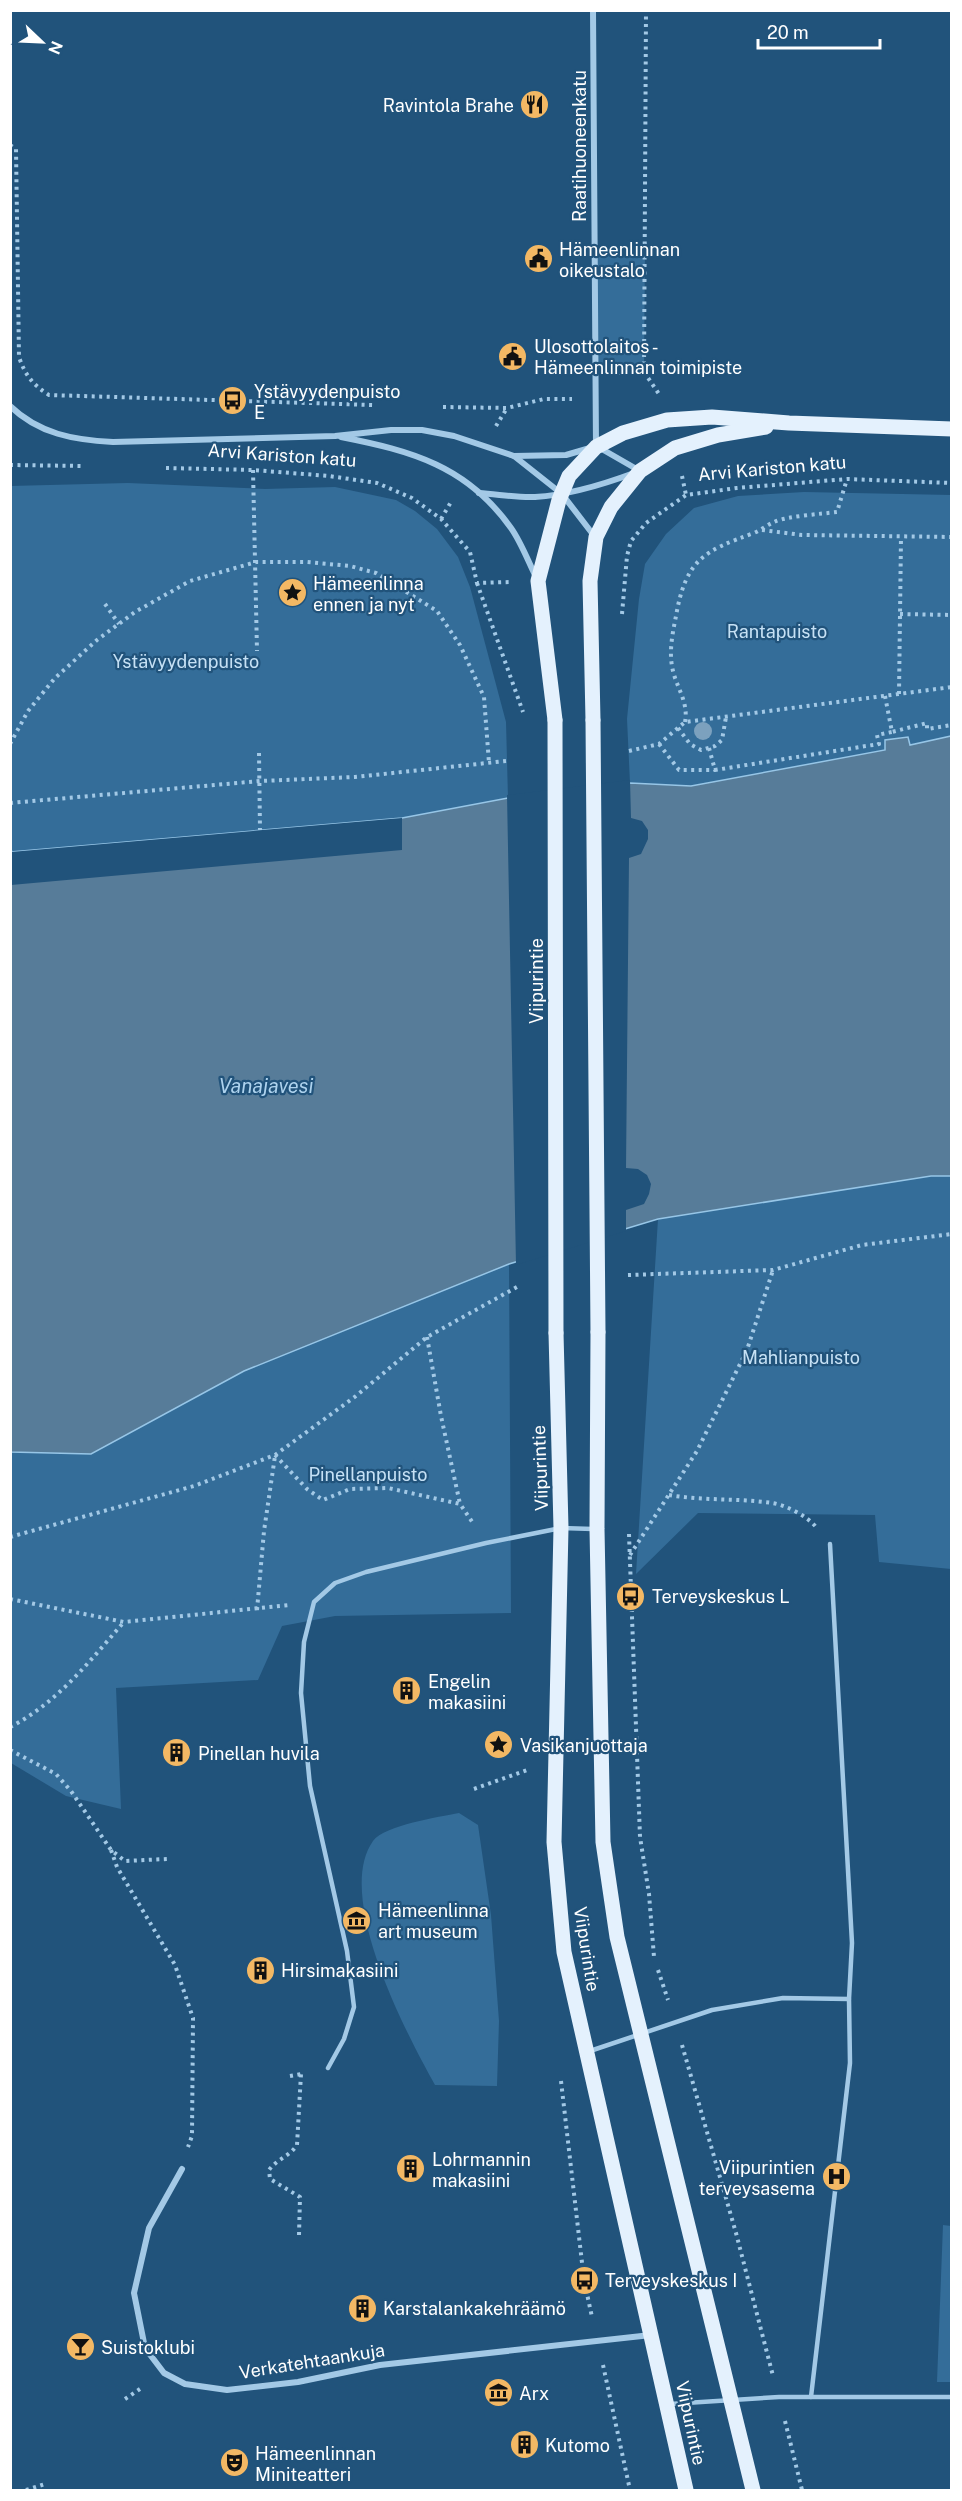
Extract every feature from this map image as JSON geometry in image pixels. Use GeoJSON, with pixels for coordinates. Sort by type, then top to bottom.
{"type":"FeatureCollection","features":[{"type":"Feature","properties":{"kind":"main road","name":"Arvi Kariston katu"},"geometry":{"type":"LineString","coordinates":[[596,447],[623,433],[668,420],[712,417],[789,423],[951,429]]}},
{"type":"Feature","properties":{"kind":"main road","name":"Arvi Kariston katu"},"geometry":{"type":"LineString","coordinates":[[596,537],[611,507],[640,471],[675,448],[718,435],[789,423]]}},
{"type":"Feature","properties":{"kind":"main road","name":"Viipurintie"},"geometry":{"type":"LineString","coordinates":[[596,447],[569,476],[538,581],[555,720],[556,1333],[561,1528],[554,1842],[564,1952],[686,2490]]}},
{"type":"Feature","properties":{"kind":"main road","name":"Viipurintie"},"geometry":{"type":"LineString","coordinates":[[596,537],[590,580],[598,1332],[597,1529],[603,1842],[617,1937],[753,2490]]}},
{"type":"Feature","properties":{"kind":"street","name":"Raatihuoneenkatu"},"geometry":{"type":"LineString","coordinates":[[593,10],[596,447]]}},
{"type":"Feature","properties":{"kind":"street","name":"Arvi Kariston katu"},"geometry":{"type":"LineString","coordinates":[[10,406],[21,416],[52,434],[86,441],[335,436],[391,430],[422,430],[454,436],[514,456],[566,455],[596,447]]}},
{"type":"Feature","properties":{"kind":"street","name":"Arvi Kariston katu"},"geometry":{"type":"LineString","coordinates":[[335,436],[386,446],[435,462],[464,479],[511,528],[538,581]]}},
{"type":"Feature","properties":{"kind":"street"},"geometry":{"type":"LineString","coordinates":[[596,447],[640,471]]}},
{"type":"Feature","properties":{"kind":"street","name":"Arvi Kariston katu"},"geometry":{"type":"LineString","coordinates":[[514,456],[562,494],[596,537]]}},
{"type":"Feature","properties":{"kind":"street","name":"Arvi Kariston katu"},"geometry":{"type":"LineString","coordinates":[[479,493],[534,497],[562,494],[593,488],[640,471]]}},
{"type":"Feature","properties":{"kind":"street","name":"Verkatehtaankuja"},"geometry":{"type":"LineString","coordinates":[[182,2169],[149,2228],[134,2293],[145,2348],[164,2373],[185,2384],[227,2390],[298,2382],[380,2365],[597,2339],[652,2335]]}},
{"type":"Feature","properties":{"kind":"lane"},"geometry":{"type":"LineString","coordinates":[[328,2068],[344,2039],[354,2007],[346,1951],[310,1786],[301,1693],[304,1642],[314,1602],[334,1583],[366,1572],[486,1543],[561,1528],[597,1529]]}},
{"type":"Feature","properties":{"kind":"lane"},"geometry":{"type":"LineString","coordinates":[[812,2397],[850,2063],[849,1999],[852,1943],[830,1544]]}},
{"type":"Feature","properties":{"kind":"lane"},"geometry":{"type":"LineString","coordinates":[[587,2052],[712,2010],[783,1998],[849,1999]]}},
{"type":"Feature","properties":{"kind":"lane"},"geometry":{"type":"LineString","coordinates":[[668,2404],[779,2397],[951,2397]]}},
{"type":"Feature","properties":{"kind":"path"},"geometry":{"type":"LineString","coordinates":[[644,372],[646,10]]}},
{"type":"Feature","properties":{"kind":"path"},"geometry":{"type":"LineString","coordinates":[[10,145],[16,149],[19,342],[23,369],[28,378],[49,395],[376,405]]}},
{"type":"Feature","properties":{"kind":"path"},"geometry":{"type":"LineString","coordinates":[[10,342],[19,342]]}},
{"type":"Feature","properties":{"kind":"path"},"geometry":{"type":"LineString","coordinates":[[436,406],[507,408],[544,399],[580,399]]}},
{"type":"Feature","properties":{"kind":"path"},"geometry":{"type":"LineString","coordinates":[[10,465],[95,466]]}},
{"type":"Feature","properties":{"kind":"path","name":"Arvi Kariston katu"},"geometry":{"type":"LineString","coordinates":[[164,468],[253,470],[329,476],[377,483],[412,498],[441,519],[470,552],[477,583]]}},
{"type":"Feature","properties":{"kind":"path"},"geometry":{"type":"LineString","coordinates":[[253,470],[257,651]]}},
{"type":"Feature","properties":{"kind":"path"},"geometry":{"type":"LineString","coordinates":[[685,722],[687,712],[672,665],[671,645],[678,601],[693,567],[705,553],[761,530],[775,521],[837,512],[847,479]]}},
{"type":"Feature","properties":{"kind":"path","name":"Arvi Kariston katu"},"geometry":{"type":"LineString","coordinates":[[590,580],[624,580],[631,541],[646,523],[686,495],[737,488],[847,479],[951,483]]}},
{"type":"Feature","properties":{"kind":"path"},"geometry":{"type":"LineString","coordinates":[[761,530],[802,535],[951,537]]}},
{"type":"Feature","properties":{"kind":"path"},"geometry":{"type":"LineString","coordinates":[[899,694],[901,537]]}},
{"type":"Feature","properties":{"kind":"path"},"geometry":{"type":"LineString","coordinates":[[10,744],[28,711],[55,678],[135,612],[190,581],[256,562],[308,562],[359,568],[376,573],[436,611],[460,645],[484,697],[489,763]]}},
{"type":"Feature","properties":{"kind":"path"},"geometry":{"type":"LineString","coordinates":[[526,721],[477,583],[538,581]]}},
{"type":"Feature","properties":{"kind":"path"},"geometry":{"type":"LineString","coordinates":[[105,604],[119,624]]}},
{"type":"Feature","properties":{"kind":"path"},"geometry":{"type":"LineString","coordinates":[[900,614],[951,615]]}},
{"type":"Feature","properties":{"kind":"path"},"geometry":{"type":"LineString","coordinates":[[628,751],[659,744],[685,722],[951,687]]}},
{"type":"Feature","properties":{"kind":"path"},"geometry":{"type":"LineString","coordinates":[[885,696],[892,732]]}},
{"type":"Feature","properties":{"kind":"path"},"geometry":{"type":"LineString","coordinates":[[678,728],[696,748],[701,750],[722,740],[726,717]]}},
{"type":"Feature","properties":{"kind":"path"},"geometry":{"type":"LineString","coordinates":[[659,744],[679,770],[715,770],[879,744],[877,735],[927,723],[927,729],[951,725]]}},
{"type":"Feature","properties":{"kind":"path"},"geometry":{"type":"LineString","coordinates":[[709,748],[715,770]]}},
{"type":"Feature","properties":{"kind":"path"},"geometry":{"type":"LineString","coordinates":[[259,753],[260,830]]}},
{"type":"Feature","properties":{"kind":"path"},"geometry":{"type":"LineString","coordinates":[[10,803],[260,781],[355,777],[507,761]]}},
{"type":"Feature","properties":{"kind":"path"},"geometry":{"type":"LineString","coordinates":[[628,1275],[773,1270],[862,1245],[951,1234]]}},
{"type":"Feature","properties":{"kind":"path"},"geometry":{"type":"LineString","coordinates":[[773,1270],[747,1350],[697,1451],[630,1556],[640,1838],[649,1894],[654,1960],[736,2233],[802,2490]]}},
{"type":"Feature","properties":{"kind":"path"},"geometry":{"type":"LineString","coordinates":[[10,1538],[194,1486],[275,1455],[356,1396],[427,1337],[517,1287]]}},
{"type":"Feature","properties":{"kind":"path"},"geometry":{"type":"LineString","coordinates":[[427,1337],[460,1504],[486,1543]]}},
{"type":"Feature","properties":{"kind":"path"},"geometry":{"type":"LineString","coordinates":[[275,1455],[307,1489],[323,1500],[350,1489],[388,1488],[460,1504]]}},
{"type":"Feature","properties":{"kind":"path"},"geometry":{"type":"LineString","coordinates":[[257,1610],[264,1531],[275,1455]]}},
{"type":"Feature","properties":{"kind":"path"},"geometry":{"type":"LineString","coordinates":[[669,1495],[700,1500],[774,1503],[810,1519],[830,1544]]}},
{"type":"Feature","properties":{"kind":"path"},"geometry":{"type":"LineString","coordinates":[[10,1599],[124,1623],[314,1602]]}},
{"type":"Feature","properties":{"kind":"path"},"geometry":{"type":"LineString","coordinates":[[10,1727],[31,1717],[82,1669],[124,1623]]}},
{"type":"Feature","properties":{"kind":"path"},"geometry":{"type":"LineString","coordinates":[[10,1750],[56,1774],[72,1791],[111,1850],[117,1867],[175,1965],[193,2018],[192,2136]]}},
{"type":"Feature","properties":{"kind":"path"},"geometry":{"type":"LineString","coordinates":[[474,1790],[527,1770]]}},
{"type":"Feature","properties":{"kind":"path"},"geometry":{"type":"LineString","coordinates":[[111,1850],[125,1861]]}},
{"type":"Feature","properties":{"kind":"path"},"geometry":{"type":"LineString","coordinates":[[117,1867],[125,1861],[167,1859]]}},
{"type":"Feature","properties":{"kind":"path"},"geometry":{"type":"LineString","coordinates":[[299,2235],[300,2197],[270,2179],[269,2170],[282,2156],[292,2153],[297,2145],[301,2074]]}},
{"type":"Feature","properties":{"kind":"path"},"geometry":{"type":"LineString","coordinates":[[564,2104],[584,2280],[630,2490]]}},
{"type":"Feature","properties":{"kind":"path"},"geometry":{"type":"LineString","coordinates":[[26,2490],[45,2484]]}},
{"type":"Feature","properties":{"kind":"green space"},"geometry":{"type":"Polygon","coordinates":[[[645,247],[644,372],[596,373],[595,248],[645,247]]]}},
{"type":"Feature","properties":{"kind":"green space","name":"Ystävyydenpuisto"},"geometry":{"type":"Polygon","coordinates":[[[128,483],[265,489],[335,487],[396,500],[415,511],[437,529],[458,557],[470,587],[506,722],[508,798],[402,818],[11,852],[10,486],[128,483]]]}},
{"type":"Feature","properties":{"kind":"green space","name":"Rantapuisto"},"geometry":{"type":"Polygon","coordinates":[[[804,492],[951,495],[951,736],[909,745],[907,737],[885,740],[885,750],[691,786],[630,783],[627,719],[639,599],[645,564],[666,534],[694,508],[738,496],[804,492]]]}},
{"type":"Feature","properties":{"kind":"green space","name":"Mahlianpuisto"},"geometry":{"type":"Polygon","coordinates":[[[931,1176],[951,1176],[951,1569],[879,1562],[875,1515],[698,1513],[636,1574],[658,1219],[931,1176]]]}},
{"type":"Feature","properties":{"kind":"green space","name":"Pinellanpuisto"},"geometry":{"type":"Polygon","coordinates":[[[509,1264],[511,1613],[335,1616],[282,1626],[258,1680],[116,1688],[121,1809],[66,1796],[11,1763],[11,1452],[91,1454],[244,1371],[509,1264]]]}},
{"type":"Feature","properties":{"kind":"green space"},"geometry":{"type":"Polygon","coordinates":[[[459,1813],[478,1825],[491,1915],[499,2021],[497,2086],[435,2085],[408,2033],[378,1964],[368,1929],[362,1895],[363,1865],[373,1841],[379,1835],[413,1822],[459,1813]]]}},
{"type":"Feature","properties":{"kind":"green space"},"geometry":{"type":"Polygon","coordinates":[[[943,2225],[951,2226],[951,2382],[937,2382],[943,2225]]]}},
{"type":"Feature","properties":{"kind":"water","name":"Vanajavesi"},"geometry":{"type":"Polygon","coordinates":[[[951,736],[951,1176],[931,1176],[658,1219],[509,1264],[244,1371],[91,1454],[11,1452],[11,852],[402,818],[508,798],[630,783],[691,786],[885,750],[885,740],[908,737],[910,745],[951,736]]]}},
{"type":"Feature","properties":{"kind":"pier"},"geometry":{"type":"Polygon","coordinates":[[[630,780],[631,818],[642,821],[648,830],[648,839],[641,854],[629,858],[626,1168],[638,1169],[647,1175],[651,1184],[649,1194],[644,1204],[626,1210],[626,1231],[516,1265],[507,795],[630,780]]]}},
{"type":"Feature","properties":{"kind":"pier"},"geometry":{"type":"Polygon","coordinates":[[[402,818],[402,850],[11,885],[11,852],[402,818]]]}},
{"type":"Feature","properties":{"kind":"place","name":"Ravintola Brahe"},"geometry":{"type":"Point","coordinates":[535,105]}},
{"type":"Feature","properties":{"kind":"place","name":"Hämeenlinnan oikeustalo"},"geometry":{"type":"Point","coordinates":[538,259]}},
{"type":"Feature","properties":{"kind":"place","name":"Ulosottolaitos - Hämeenlinnan toimipiste"},"geometry":{"type":"Point","coordinates":[513,356]}},
{"type":"Feature","properties":{"kind":"place","name":"Ystävyydenpuisto E"},"geometry":{"type":"Point","coordinates":[233,401]}},
{"type":"Feature","properties":{"kind":"place","name":"Hämeenlinna ennen ja nyt"},"geometry":{"type":"Point","coordinates":[292,593]}},
{"type":"Feature","properties":{"kind":"place","name":"Terveyskeskus L"},"geometry":{"type":"Point","coordinates":[631,1596]}},
{"type":"Feature","properties":{"kind":"place","name":"Engelin makasiini"},"geometry":{"type":"Point","coordinates":[407,1691]}},
{"type":"Feature","properties":{"kind":"place","name":"Vasikanjuottaja"},"geometry":{"type":"Point","coordinates":[499,1745]}},
{"type":"Feature","properties":{"kind":"place","name":"Pinellan huvila"},"geometry":{"type":"Point","coordinates":[177,1753]}},
{"type":"Feature","properties":{"kind":"place","name":"Hämeenlinna art museum"},"geometry":{"type":"Point","coordinates":[357,1920]}},
{"type":"Feature","properties":{"kind":"place","name":"Hirsimakasiini"},"geometry":{"type":"Point","coordinates":[260,1970]}},
{"type":"Feature","properties":{"kind":"place","name":"Lohrmannin makasiini"},"geometry":{"type":"Point","coordinates":[411,2169]}},
{"type":"Feature","properties":{"kind":"place","name":"Viipurintien terveysasema"},"geometry":{"type":"Point","coordinates":[836,2177]}},
{"type":"Feature","properties":{"kind":"place","name":"Terveyskeskus I"},"geometry":{"type":"Point","coordinates":[584,2280]}},
{"type":"Feature","properties":{"kind":"place","name":"Karstalankakehräämö"},"geometry":{"type":"Point","coordinates":[362,2308]}},
{"type":"Feature","properties":{"kind":"place","name":"Suistoklubi"},"geometry":{"type":"Point","coordinates":[80,2347]}},
{"type":"Feature","properties":{"kind":"place","name":"Arx"},"geometry":{"type":"Point","coordinates":[498,2393]}},
{"type":"Feature","properties":{"kind":"place","name":"Kutomo"},"geometry":{"type":"Point","coordinates":[524,2445]}},
{"type":"Feature","properties":{"kind":"place","name":"Hämeenlinnan Miniteatteri"},"geometry":{"type":"Point","coordinates":[234,2463]}}]}
